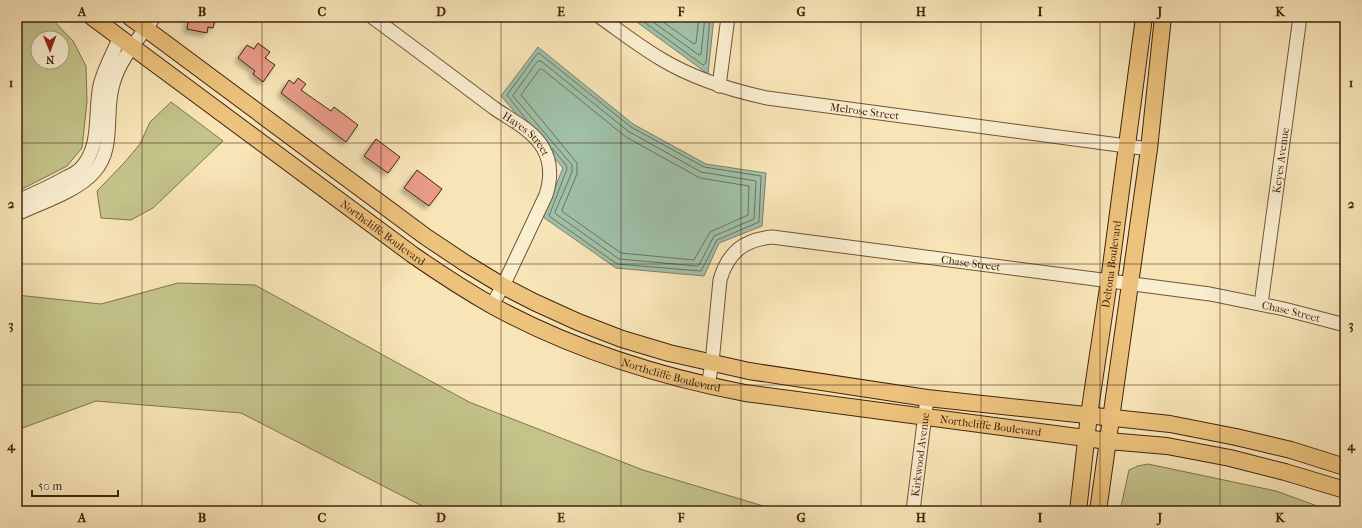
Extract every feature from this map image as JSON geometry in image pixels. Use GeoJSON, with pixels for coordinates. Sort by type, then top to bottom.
{"type":"FeatureCollection","features":[{"type":"Feature","properties":{"kind":"main road","name":"Northcliffe Boulevard"},"geometry":{"type":"LineString","coordinates":[[92,17],[413,255],[453,282],[492,305],[524,322],[570,343],[663,375],[708,386],[745,393],[1108,441],[1166,446],[1230,458],[1285,472],[1345,490]]}},
{"type":"Feature","properties":{"kind":"main road","name":"Northcliffe Boulevard"},"geometry":{"type":"LineString","coordinates":[[130,17],[150,23],[426,237],[465,263],[503,286],[578,322],[622,339],[669,353],[749,371],[928,398],[1170,424],[1291,450],[1345,467]]}},
{"type":"Feature","properties":{"kind":"main road","name":"Deltona Boulevard"},"geometry":{"type":"LineString","coordinates":[[1078,511],[1089,415],[1109,281],[1144,17]]}},
{"type":"Feature","properties":{"kind":"main road","name":"Deltona Boulevard"},"geometry":{"type":"LineString","coordinates":[[1098,511],[1149,149],[1163,17]]}},
{"type":"Feature","properties":{"kind":"street","name":"Hayes Street"},"geometry":{"type":"LineString","coordinates":[[372,17],[496,109],[527,130],[536,138],[544,149],[548,160],[550,183],[546,195],[503,286],[492,305]]}},
{"type":"Feature","properties":{"kind":"street","name":"Melrose Street"},"geometry":{"type":"LineString","coordinates":[[600,17],[662,60],[690,74],[719,86],[767,98],[1149,149]]}},
{"type":"Feature","properties":{"kind":"street"},"geometry":{"type":"LineString","coordinates":[[719,86],[728,17]]}},
{"type":"Feature","properties":{"kind":"street","name":"Keyes Avenue"},"geometry":{"type":"LineString","coordinates":[[1261,304],[1300,17]]}},
{"type":"Feature","properties":{"kind":"street"},"geometry":{"type":"LineString","coordinates":[[17,214],[80,185],[95,172],[104,156],[108,143],[109,106],[112,86],[119,67],[150,23]]}},
{"type":"Feature","properties":{"kind":"street"},"geometry":{"type":"LineString","coordinates":[[17,201],[54,185],[78,171],[90,156],[95,141],[97,101],[101,84],[106,67],[120,37]]}},
{"type":"Feature","properties":{"kind":"street","name":"Chase Street"},"geometry":{"type":"LineString","coordinates":[[708,386],[712,363],[720,280],[723,270],[728,260],[736,251],[748,242],[760,238],[772,237],[1210,294],[1261,304],[1345,325]]}},
{"type":"Feature","properties":{"kind":"street","name":"Kirkwood Avenue"},"geometry":{"type":"LineString","coordinates":[[913,511],[928,398]]}},
{"type":"Feature","properties":{"kind":"green space"},"geometry":{"type":"Polygon","coordinates":[[[17,17],[50,17],[62,30],[30,30],[30,70],[70,70],[70,38],[73,41],[86,66],[87,101],[82,148],[67,166],[22,189],[17,190],[17,17]]]}},
{"type":"Feature","properties":{"kind":"green space"},"geometry":{"type":"Polygon","coordinates":[[[171,102],[223,141],[153,208],[131,220],[101,218],[97,191],[140,144],[150,122],[171,102]]]}},
{"type":"Feature","properties":{"kind":"green space"},"geometry":{"type":"Polygon","coordinates":[[[178,283],[255,285],[469,402],[643,470],[780,511],[432,511],[241,413],[96,401],[17,430],[17,295],[101,304],[178,283]]]}},
{"type":"Feature","properties":{"kind":"green space"},"geometry":{"type":"Polygon","coordinates":[[[1148,464],[1276,491],[1331,511],[1121,511],[1129,470],[1148,464]]]}},
{"type":"Feature","properties":{"kind":"water"},"geometry":{"type":"Polygon","coordinates":[[[630,17],[714,17],[708,74],[630,17]]]}},
{"type":"Feature","properties":{"kind":"water"},"geometry":{"type":"Polygon","coordinates":[[[538,47],[633,124],[706,164],[766,173],[762,226],[719,243],[704,276],[616,268],[543,217],[563,168],[501,96],[538,47]]]}},
{"type":"Feature","properties":{"kind":"building"},"geometry":{"type":"Polygon","coordinates":[[[189,17],[216,17],[213,28],[208,27],[207,33],[187,29],[189,17]]]}},
{"type":"Feature","properties":{"kind":"building"},"geometry":{"type":"Polygon","coordinates":[[[258,43],[270,52],[265,58],[275,65],[263,82],[253,74],[255,71],[238,58],[247,45],[254,49],[258,43]]]}},
{"type":"Feature","properties":{"kind":"building"},"geometry":{"type":"Polygon","coordinates":[[[298,78],[306,84],[301,90],[331,111],[334,107],[358,125],[346,142],[281,93],[289,80],[294,84],[298,78]]]}},
{"type":"Feature","properties":{"kind":"building"},"geometry":{"type":"Polygon","coordinates":[[[376,139],[400,157],[388,173],[364,156],[376,139]]]}},
{"type":"Feature","properties":{"kind":"building"},"geometry":{"type":"Polygon","coordinates":[[[417,170],[442,189],[429,206],[404,188],[417,170]]]}}]}
